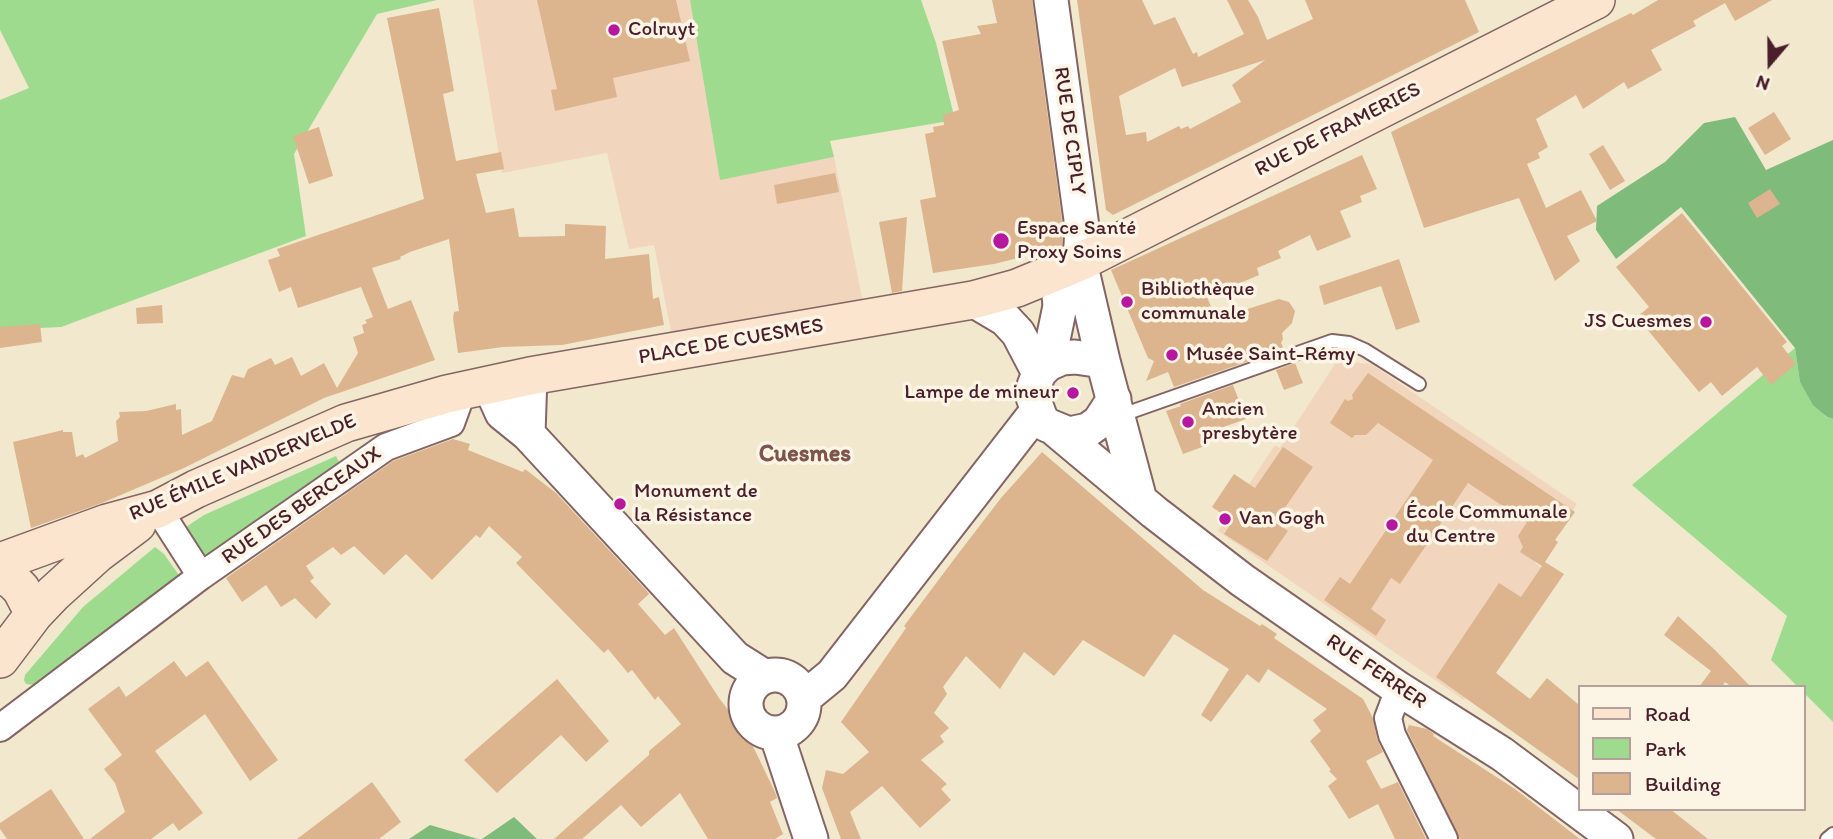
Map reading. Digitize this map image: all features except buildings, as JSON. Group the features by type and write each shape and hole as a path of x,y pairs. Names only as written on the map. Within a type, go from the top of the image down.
{"main road":[{"name":"RUE DE FRAMERIES","path":"1069,267 1596,0"},
{"name":"PLACE DE CUESMES","path":"476,387 973,300 1017,288 1069,267"},
{"name":"RUE ÉMILE VANDERVELDE","path":"0,562 107,523 158,509 346,423 476,387"},
{"path":"17,612 158,509"},
{"path":"0,575 21,589 17,612 0,659"}],"street":[{"name":"RUE DE CIPLY","path":"1051,0 1082,227 1069,267"},
{"path":"1069,267 1103,361 1140,500"},
{"path":"1069,267 1044,369 1034,386 1032,397 1047,421 1069,434 1088,430 1117,407"},
{"path":"973,300 1004,319 1018,332 1044,369"},
{"path":"1044,369 1062,358 1103,361"},
{"path":"528,433 530,376"},
{"path":"476,387 502,413 528,433 735,657 757,685"},
{"name":"RUE DES BERCEAUX","path":"0,728 201,576 386,447 451,423 476,387"},
{"path":"804,698 832,675 1047,421"},
{"name":"RUE FERRER","path":"1047,421 1140,500 1242,580 1399,689 1502,754 1577,810"},
{"name":"RUE DES BERCEAUX","path":"158,509 201,576"},
{"path":"785,677 795,682 804,698 803,713 798,722 793,727 776,733 759,728 748,714 746,703 757,685 785,677"},
{"path":"1399,689 1388,718 1392,735 1444,839"},
{"path":"776,733 811,839"},
{"name":"RUE FERRER","path":"1578,811 1616,839"}],"lane":[{"path":"1117,407 1332,341 1365,349 1419,384"},
{"path":"1827,839 1833,834"}],"shaded area":[{"path":"473,0 690,0 720,179 834,157 866,318 675,351 654,245 629,249 607,153 502,173"},
{"name":"École Communale du Centre","path":"1337,361 1371,364 1577,504 1535,563 1551,575 1464,700 1218,531 1275,445 1280,448"}],"green space":[{"path":"0,0 437,0 377,14 294,154 306,236 61,327 0,330 0,100 29,88 0,30"},
{"path":"690,0 921,0 936,43 955,120 830,141 834,157 720,180"},
{"path":"1735,117 1766,170 1833,140 1833,419 1813,405 1800,382 1795,348 1681,207 1616,259 1596,230 1597,206 1665,162 1704,123"},
{"path":"1795,348 1800,382 1826,417 1833,419 1833,722 1805,694 1805,685 1796,685 1771,660 1787,616 1632,485"},
{"path":"336,456 341,466 205,564 185,531 186,527 204,515"},
{"path":"155,547 164,554 181,578 34,685 26,684 25,675 83,607"},
{"path":"514,817 537,839 482,839"},
{"path":"430,825 478,839 409,839"}],"place":[{"name":"Colruyt","path":"614,30"},
{"name":"Espace Santé Proxy Soins","path":"1001,241"},
{"name":"Bibliothèque communale","path":"1127,302"},
{"name":"JS Cuesmes","path":"1706,322"},
{"name":"Musée Saint-Rémy","path":"1172,355"},
{"name":"Lampe de mineur","path":"1073,393"},
{"name":"Ancien presbytère","path":"1188,422"},
{"name":"Monument de la Résistance","path":"620,504"},
{"name":"Van Gogh","path":"1225,519"},
{"name":"École Communale du Centre","path":"1392,525"}],"district":[{"name":"Cuesmes","path":"805,455"}]}
